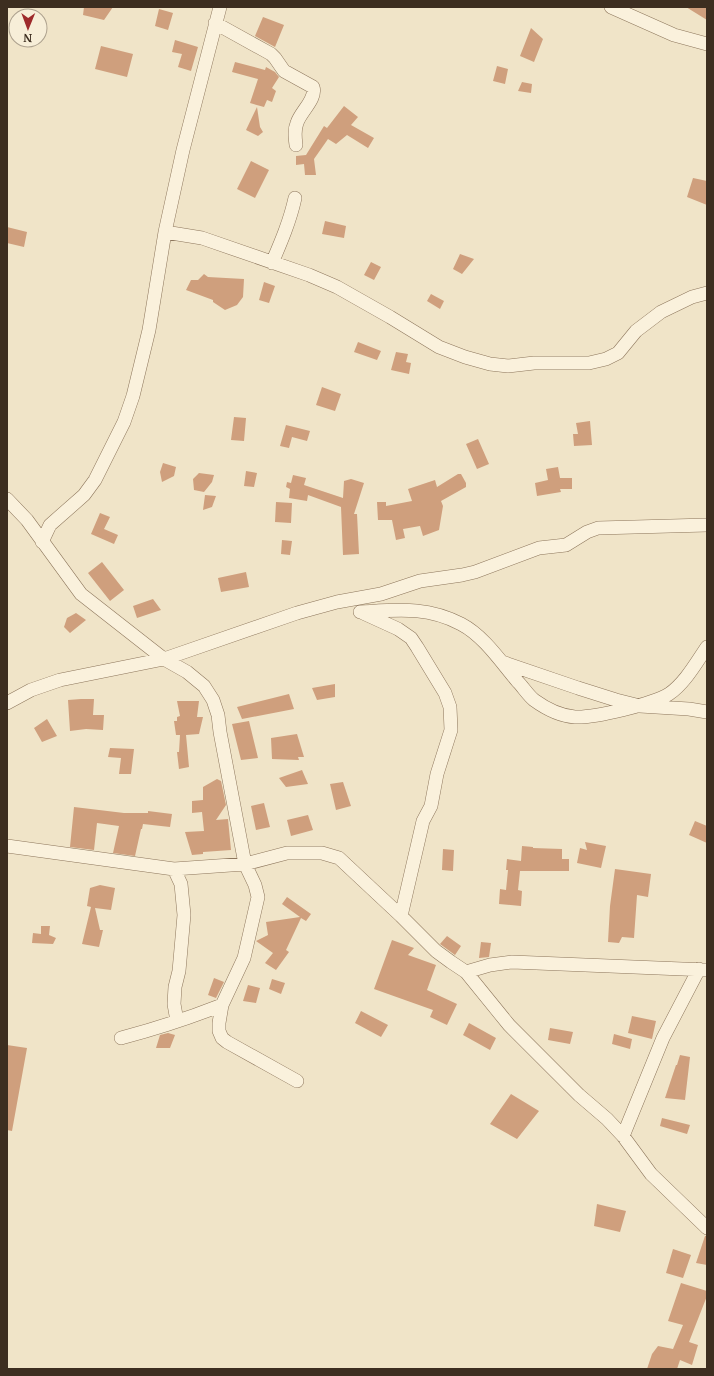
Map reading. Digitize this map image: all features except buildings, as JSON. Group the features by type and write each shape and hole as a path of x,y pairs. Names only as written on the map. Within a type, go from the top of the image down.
{"street":[{"path":"42,542 50,525 84,495 95,480 124,422 133,396 149,330 165,232 188,128 220,7"},
{"path":"611,7 674,35 707,44"},
{"path":"215,24 271,54 276,58 284,71 313,87 314,90 312,99 298,118 296,124 296,145"},
{"path":"272,263 292,214 295,198"},
{"path":"165,232 202,238 309,275 337,287 439,347 465,357 490,364 508,366 534,364 589,364 606,359 618,353 636,331 661,312 692,296 707,293"},
{"path":"7,499 27,520 80,594 164,659 187,672 204,686 213,700 218,715 245,864 256,885 258,896 242,961 222,1005 219,1031 222,1038 227,1042 297,1081"},
{"path":"7,703 31,690 60,680 164,659 282,618 337,602 381,594 420,581 462,576 531,550 566,545 587,532 598,528 707,525"},
{"path":"337,602 398,629 411,638 445,693 450,707 451,730 437,774 431,806 423,821 401,916"},
{"path":"360,612 413,610 443,616 462,624 474,633 533,699 547,708 561,714 574,717 582,717 640,706 669,694 686,678 707,647"},
{"path":"501,662 598,695 640,706 689,709 707,712"},
{"path":"7,846 174,869 245,864 287,853 322,853 339,858 436,950 450,962 466,972 509,1025 579,1095 607,1118 623,1136 651,1174 707,1228"},
{"path":"174,869 181,884 184,915 179,971 175,987 174,1004 177,1020"},
{"path":"466,972 497,963 512,962 703,970 663,1038 623,1136"},
{"path":"121,1038 142,1033 222,1005"}]}
